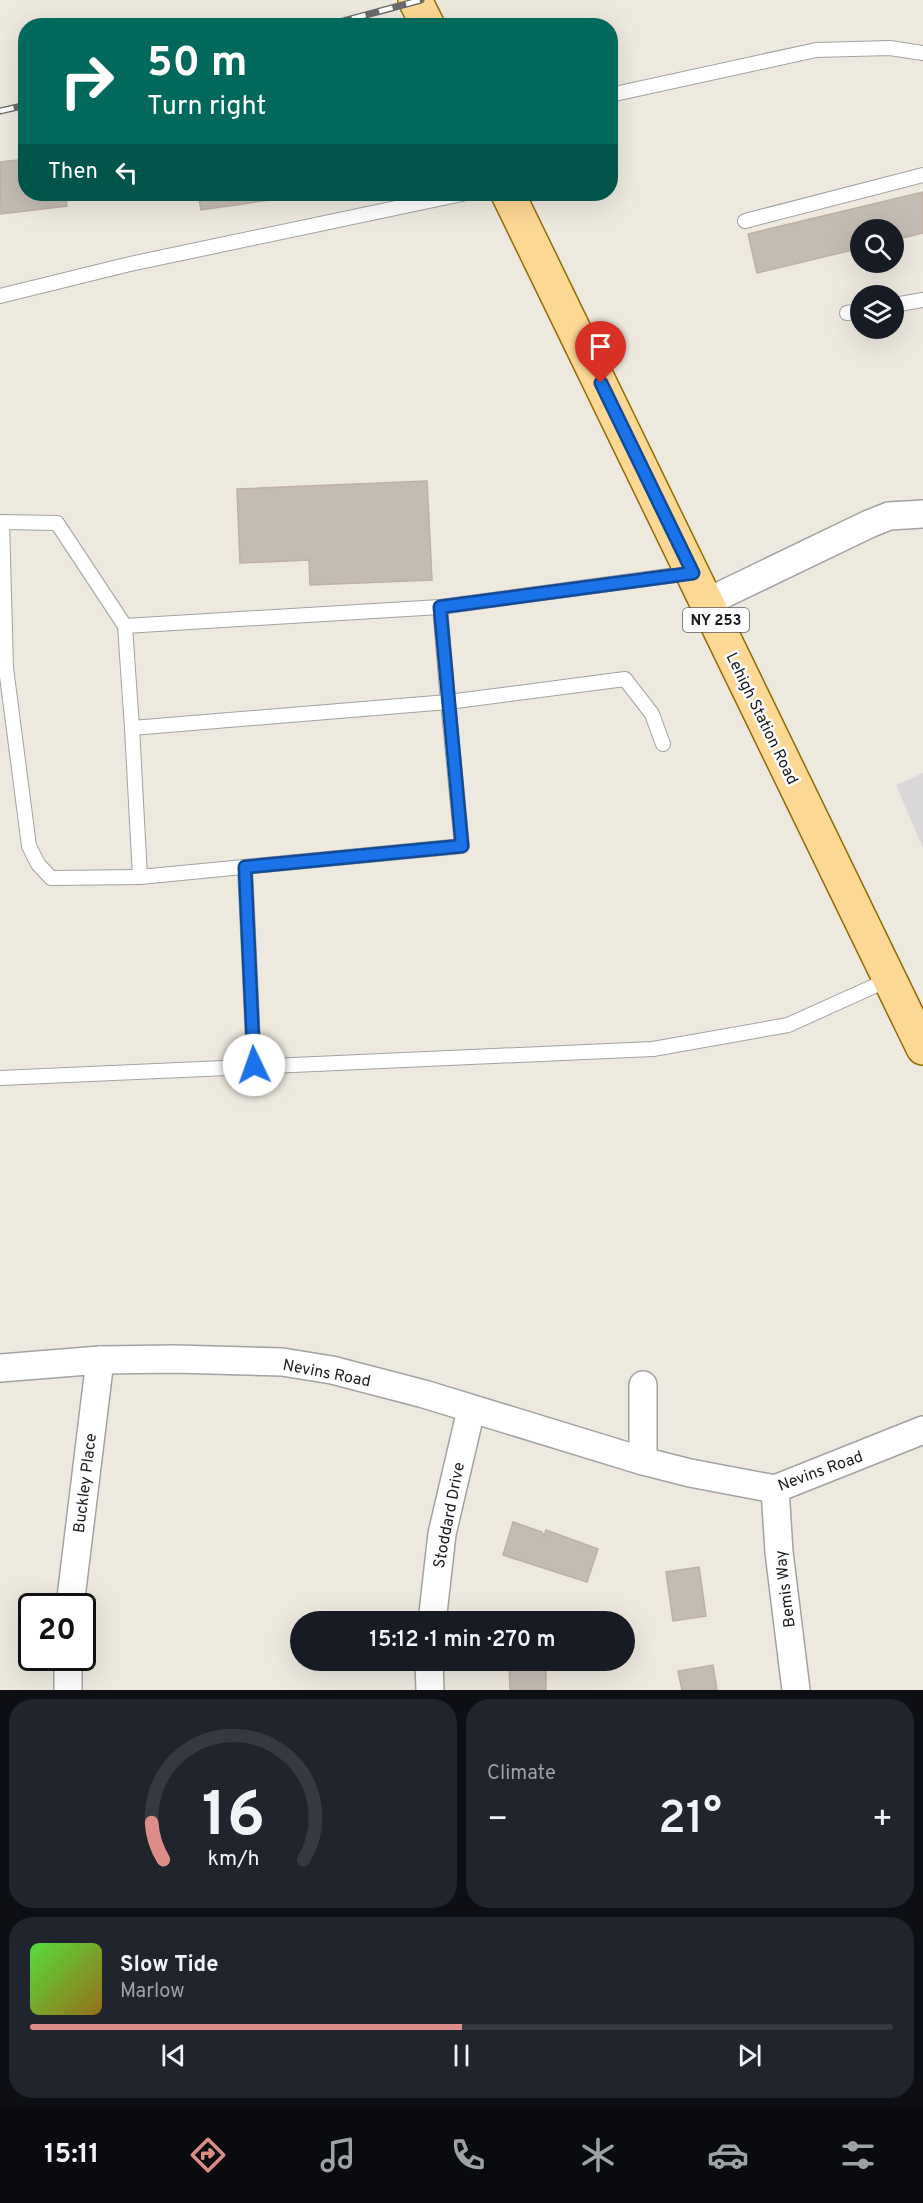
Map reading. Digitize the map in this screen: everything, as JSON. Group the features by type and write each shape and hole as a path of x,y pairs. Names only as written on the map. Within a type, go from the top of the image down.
{"main road":[{"path":"415,0 424,18"},
{"name":"Lehigh Station Road","path":"511,201 923,1048"}],"street":[{"path":"707,602 869,524 889,516 923,514"},
{"name":"Nevins Road","path":"0,1368 100,1360 175,1359 282,1362 332,1370 424,1394 643,1461 690,1473 775,1489 923,1430"},
{"name":"Buckley Place","path":"72,1593 100,1360"},
{"path":"643,1385 643,1461"},
{"name":"Stoddard Drive","path":"433,1611 442,1533 471,1410"},
{"name":"Bemis Way","path":"775,1489 779,1552 796,1690"},
{"path":"68,1671 68,1690"},
{"path":"429,1671 430,1690"}],"lane":[{"path":"618,93 816,50 890,48 923,53"},
{"path":"746,221 923,175"},
{"path":"0,296 130,264 429,201"},
{"path":"904,303 923,300"},
{"path":"140,877 125,626 57,524 1,522 6,668 29,846 38,864 51,878 140,877 462,846 440,607"},
{"path":"125,626 440,607 693,573"},
{"path":"132,728 448,702 625,679 652,714 663,744"},
{"path":"245,867 254,1065"},
{"path":"0,1078 653,1049 788,1025 890,979"}],"shaded area":[{"path":"923,773 923,848 896,785"}],"building":[{"path":"18,160 18,201 66,201 67,206 1,214 0,162"},
{"path":"923,192 923,233 904,238 904,219 850,219 850,251 757,273 748,234"},
{"path":"199,201 262,201 201,210"},
{"path":"427,481 432,580 310,585 309,560 240,563 237,489"},
{"path":"513,1522 542,1532 544,1536 546,1530 598,1549 587,1582 503,1555"},
{"path":"699,1567 706,1616 673,1621 666,1572"},
{"path":"713,1665 717,1690 682,1690 678,1671"},
{"path":"509,1671 546,1671 546,1690 510,1690"}],"railway":[{"path":"355,18 421,0"},
{"path":"0,111 18,107"}],"route":[{"path":"254,1065 245,867 462,846 440,607 693,573 601,383"}]}
